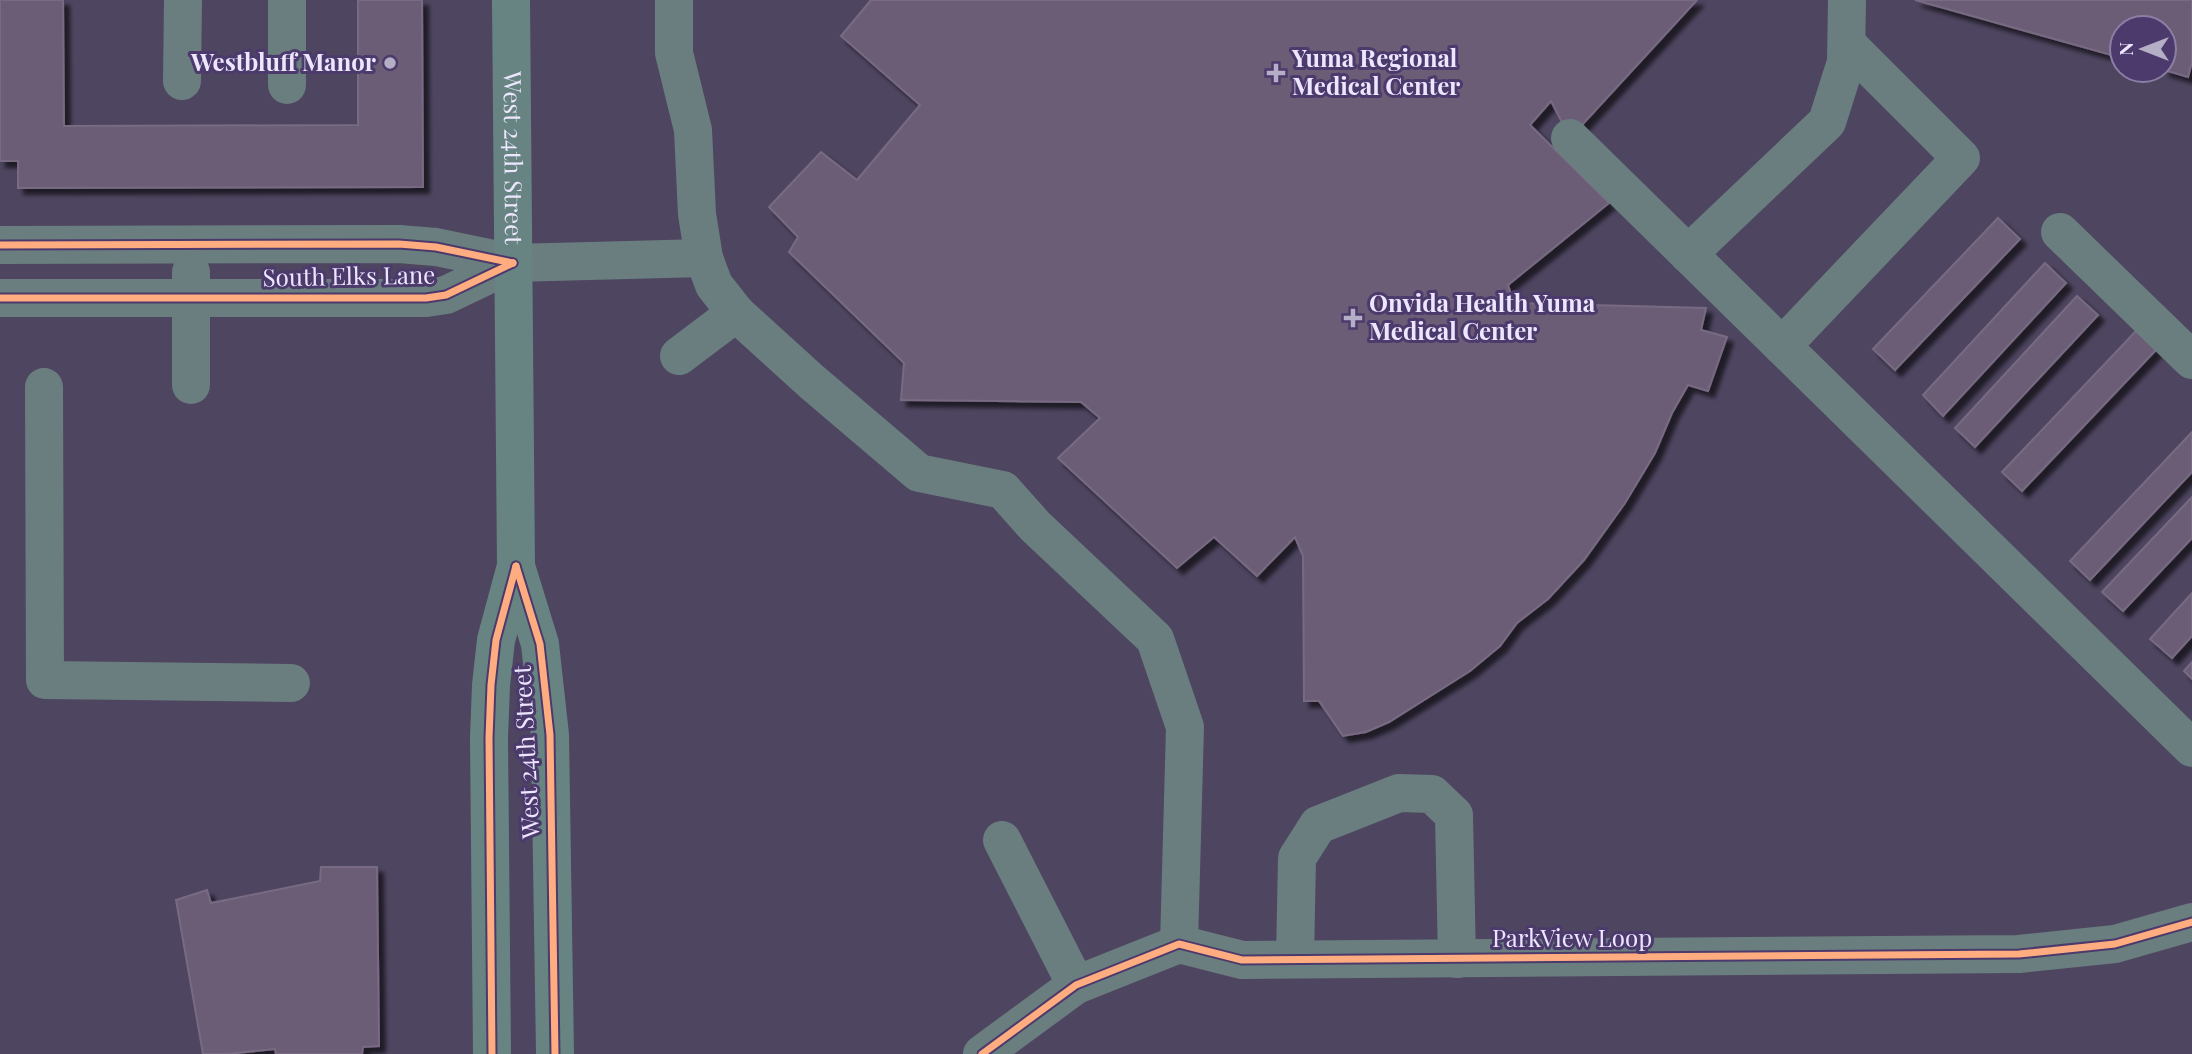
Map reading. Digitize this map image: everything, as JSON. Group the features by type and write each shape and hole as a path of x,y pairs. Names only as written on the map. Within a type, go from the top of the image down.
{"main road":[{"name":"West 24th Street","path":"492,1054 489,738 496,640 516,566 511,0"},
{"name":"West 24th Street","path":"516,566 540,644 550,735 555,1054"}],"street":[{"path":"182,81 183,0"},
{"path":"287,0 287,85"},
{"path":"674,0 674,53 692,130 697,214 704,258 715,285 736,313 919,473 1003,490 1035,526 1155,639 1185,727 1179,944 1076,985 982,1054"},
{"path":"1688,254 1827,122 1846,62 1847,0"},
{"path":"1782,346 1961,158 1847,44"},
{"path":"1570,138 2192,748"},
{"path":"2060,232 2192,360"},
{"path":"191,244 191,385"},
{"name":"South Elks Lane","path":"0,245 411,245 436,247 513,263"},
{"path":"513,263 704,258"},
{"name":"South Elks Lane","path":"0,298 425,298 446,295 513,263"},
{"path":"680,356 736,313"},
{"path":"44,387 45,681 291,683"},
{"path":"1295,960 1297,858 1318,824 1399,793 1432,794 1454,815 1457,959"},
{"path":"1002,840 1076,985"},
{"name":"ParkView Loop","path":"1179,944 1242,960 2019,954 2115,944 2192,922"}],"building":[{"name":"Westbluff Manor","path":"0,0 63,0 64,126 358,125 358,0 422,0 423,187 18,188 18,161 0,161"},
{"path":"871,0 1697,0 1570,138 1551,101 1530,125 1609,203 1508,285 1514,303 1706,308 1701,330 1727,337 1708,391 1688,385 1672,413 1655,453 1625,503 1584,560 1548,599 1517,623 1500,646 1470,671 1389,722 1366,732 1343,736 1319,701 1304,701 1303,556 1295,537 1257,576 1214,537 1177,568 1058,458 1100,418 1081,402 901,400 904,363 789,252 798,237 769,207 821,152 857,180 920,105 841,36"},
{"path":"1915,0 2192,0 2192,62 2188,77 2178,74 2178,14 2108,14 2108,54"},
{"path":"1998,218 2020,239 1895,370 1873,349"},
{"path":"2045,263 2066,283 1943,416 1923,395"},
{"path":"2077,296 2098,315 1975,447 1955,428"},
{"path":"2136,331 2156,350 2022,491 2002,472"},
{"path":"2192,432 2192,472 2090,580 2070,561"},
{"path":"2192,497 2192,538 2123,611 2102,592"},
{"path":"2192,593 2192,636 2172,658 2150,639"},
{"path":"2192,662 2192,679 2184,671"},
{"path":"321,867 377,867 379,1046 363,1047 362,1054 276,1054 275,1049 203,1054 176,900 207,890 211,903 320,881"}],"cycle path":[{"path":"0,245 399,244 436,247 513,263"},
{"path":"0,298 426,298 446,295 513,263"},
{"path":"516,566 540,644 550,735 555,1054"},
{"path":"492,1054 489,738 491,685 496,640 516,566"},
{"path":"982,1054 1076,985 1179,944 1242,960 2019,954 2115,944 2192,922"}],"place":[{"name":"Westbluff Manor","path":"390,63"},
{"name":"Yuma Regional Medical Center","path":"1276,73"},
{"name":"Onvida Health Yuma Medical Center","path":"1353,318"}]}
